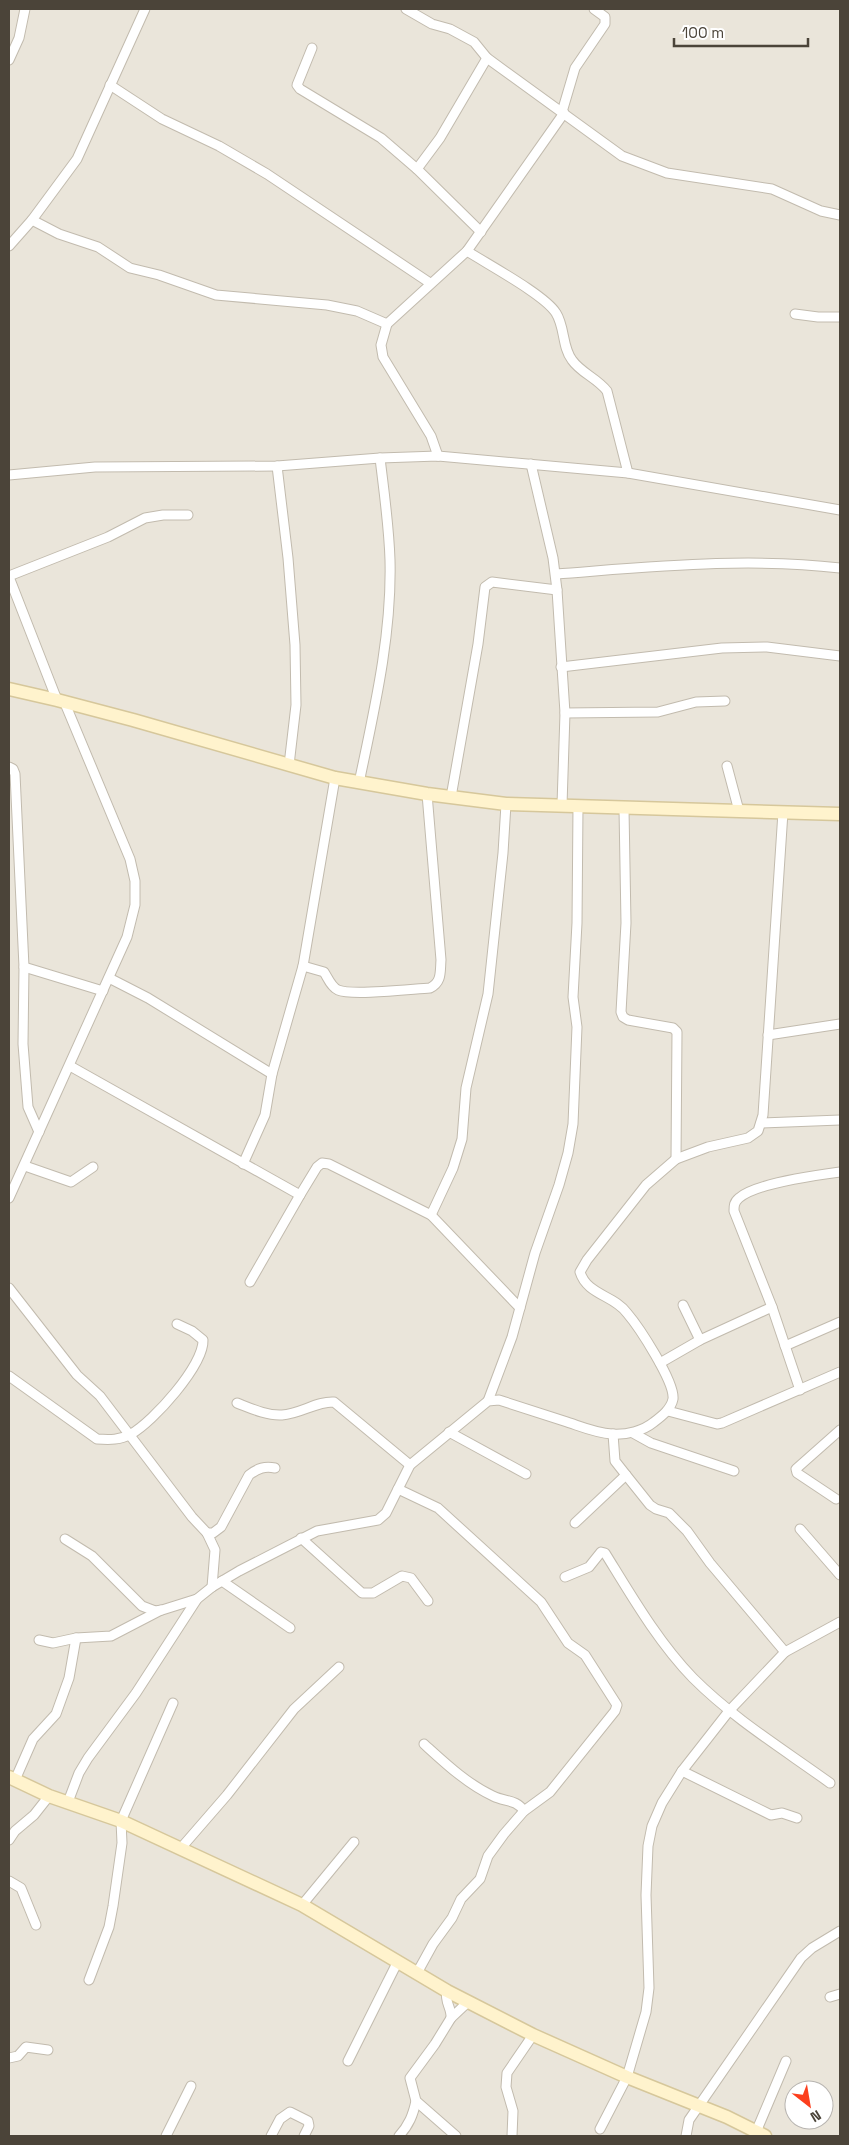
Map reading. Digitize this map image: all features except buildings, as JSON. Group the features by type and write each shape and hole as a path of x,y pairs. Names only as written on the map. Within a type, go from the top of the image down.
{"street":[{"path":"9,60 19,38 25,9"},
{"path":"9,246 32,220 78,159 145,9"},
{"path":"406,9 432,24 450,28 474,42 487,58 622,156 650,168 671,174 772,189 821,211 840,215"},
{"path":"438,456 427,428 382,357 380,345 388,324 430,283 467,251 563,113 575,68 605,24 605,17 594,9"},
{"path":"312,48 298,79 300,89 381,138 417,169 481,232"},
{"path":"417,169 440,138 487,58"},
{"path":"110,85 162,119 219,146 268,174 320,211 430,283"},
{"path":"32,220 59,234 98,247 130,268 159,275 216,295 327,305 358,311 388,324"},
{"path":"467,251 542,299 556,311 562,324 570,358 600,382 607,391 628,472"},
{"path":"795,314 818,318 840,316"},
{"path":"9,475 95,467 277,466 380,458 438,456 628,472 840,510"},
{"path":"359,783 381,664 390,592 390,560 380,458"},
{"path":"531,464 556,574 560,667 565,713 562,805"},
{"path":"277,466 288,558 295,645 296,705 289,765"},
{"path":"9,1198 70,1066 129,929 135,905 135,881 130,859 60,700 9,577 108,537 145,518 188,514"},
{"path":"556,574 749,562 840,568"},
{"path":"451,797 478,644 485,587 492,582 557,590"},
{"path":"560,667 722,648 767,647 840,656"},
{"path":"9,689 60,700 334,778 427,794 506,804 840,814"},
{"path":"565,713 658,712 696,702 724,701"},
{"path":"727,766 739,811"},
{"path":"9,767 13,768 15,774 24,966 23,1044 27,1095 31,1117 39,1132"},
{"path":"243,1164 265,1115 272,1074 303,966 334,778"},
{"path":"303,966 324,972 331,985 339,991 373,992 436,986 440,978 441,960 427,794"},
{"path":"431,1215 453,1168 462,1139 466,1088 488,994 503,853 506,804"},
{"path":"68,1802 79,1773 88,1758 136,1693 196,1599 212,1586 317,1531 378,1520 386,1513 410,1465 488,1401 512,1337 535,1253 568,1153 572,1124 577,1027 574,987 577,924 578,806"},
{"path":"624,809 626,923 621,1012 623,1017 628,1020 673,1028 677,1032 676,1159"},
{"path":"488,1401 499,1400 596,1432 613,1434 633,1433 652,1424 668,1411 673,1399 671,1385 660,1363 628,1313 620,1304 592,1290 583,1282 580,1272 587,1260 646,1186 676,1159 708,1147 748,1138 758,1131 761,1123 768,1035 783,812"},
{"path":"24,966 103,991"},
{"path":"109,978 148,998 272,1074"},
{"path":"768,1035 840,1024"},
{"path":"70,1066 300,1195"},
{"path":"761,1123 840,1120"},
{"path":"250,1282 300,1195 317,1167 322,1163 329,1164 431,1215 520,1308"},
{"path":"25,1166 71,1182 93,1167"},
{"path":"800,1390 772,1307 734,1212 734,1204 738,1198 750,1191 813,1176 840,1172"},
{"path":"9,1288 77,1375 100,1396 186,1510 207,1533 215,1550 212,1586"},
{"path":"683,1305 700,1340"},
{"path":"660,1363 700,1340 772,1307"},
{"path":"785,1346 840,1322"},
{"path":"9,1376 98,1439 114,1440 142,1427 168,1400 202,1352 203,1340 192,1331 177,1324"},
{"path":"668,1411 717,1424 840,1372"},
{"path":"237,1403 264,1413 281,1415 313,1408 326,1402 334,1402 410,1465"},
{"path":"836,1499 797,1473 796,1469 840,1430"},
{"path":"449,1432 526,1474"},
{"path":"633,1433 651,1443 734,1471"},
{"path":"613,1434 615,1461 626,1475 650,1504 656,1509 669,1513 687,1531 710,1563 785,1652"},
{"path":"207,1533 213,1533 221,1528 249,1475 255,1470 266,1466 275,1468"},
{"path":"575,1524 626,1475"},
{"path":"398,1488 438,1508 541,1602 560,1634 568,1643 585,1655 617,1702 615,1711 557,1784 548,1794 524,1811 488,1856 480,1879 461,1899 452,1918 433,1944 417,1973"},
{"path":"800,1529 839,1572"},
{"path":"301,1538 362,1593 373,1594 402,1576 411,1578 428,1601"},
{"path":"66,1539 92,1556 142,1606 154,1610 162,1610"},
{"path":"565,1577 589,1566 601,1552 605,1553 670,1650 692,1677 729,1711 830,1782"},
{"path":"222,1581 290,1628"},
{"path":"39,1640 54,1643 76,1638 111,1636 162,1610 196,1599"},
{"path":"600,2128 627,2077 646,2012 649,1988 646,1895 648,1846 652,1826 662,1802 682,1771 729,1711 785,1652 840,1622"},
{"path":"76,1638 69,1678 56,1714 33,1739 12,1778 49,1796 120,1821 302,1905 447,1991 533,2035 627,2077 699,2105 760,2134 786,2061"},
{"path":"181,1848 228,1795 294,1708 339,1668"},
{"path":"88,1980 109,1927 122,1842 120,1821 173,1703"},
{"path":"424,1744 453,1770 478,1788 495,1797 514,1802 524,1811"},
{"path":"682,1771 771,1815 782,1813 797,1818"},
{"path":"9,1840 15,1831 34,1815 49,1796"},
{"path":"302,1905 354,1842"},
{"path":"9,1881 21,1888 36,1925"},
{"path":"686,2136 689,2120 801,1958 812,1948 840,1930"},
{"path":"348,2061 398,1961"},
{"path":"447,1991 446,1997 452,2011 451,2018"},
{"path":"830,1997 840,1994"},
{"path":"399,2136 406,2129 412,2117 416,2100 410,2078 436,2044 451,2018 468,2002"},
{"path":"512,2136 514,2111 505,2080 507,2073 533,2035"},
{"path":"9,2058 18,2056 26,2047 48,2050"},
{"path":"166,2136 191,2086"},
{"path":"416,2100 456,2136"},
{"path":"271,2136 280,2119 290,2112 308,2121 309,2126 304,2136"}],"shaded area":[{"path":"9,9 840,9 840,2136 9,2136"}]}
